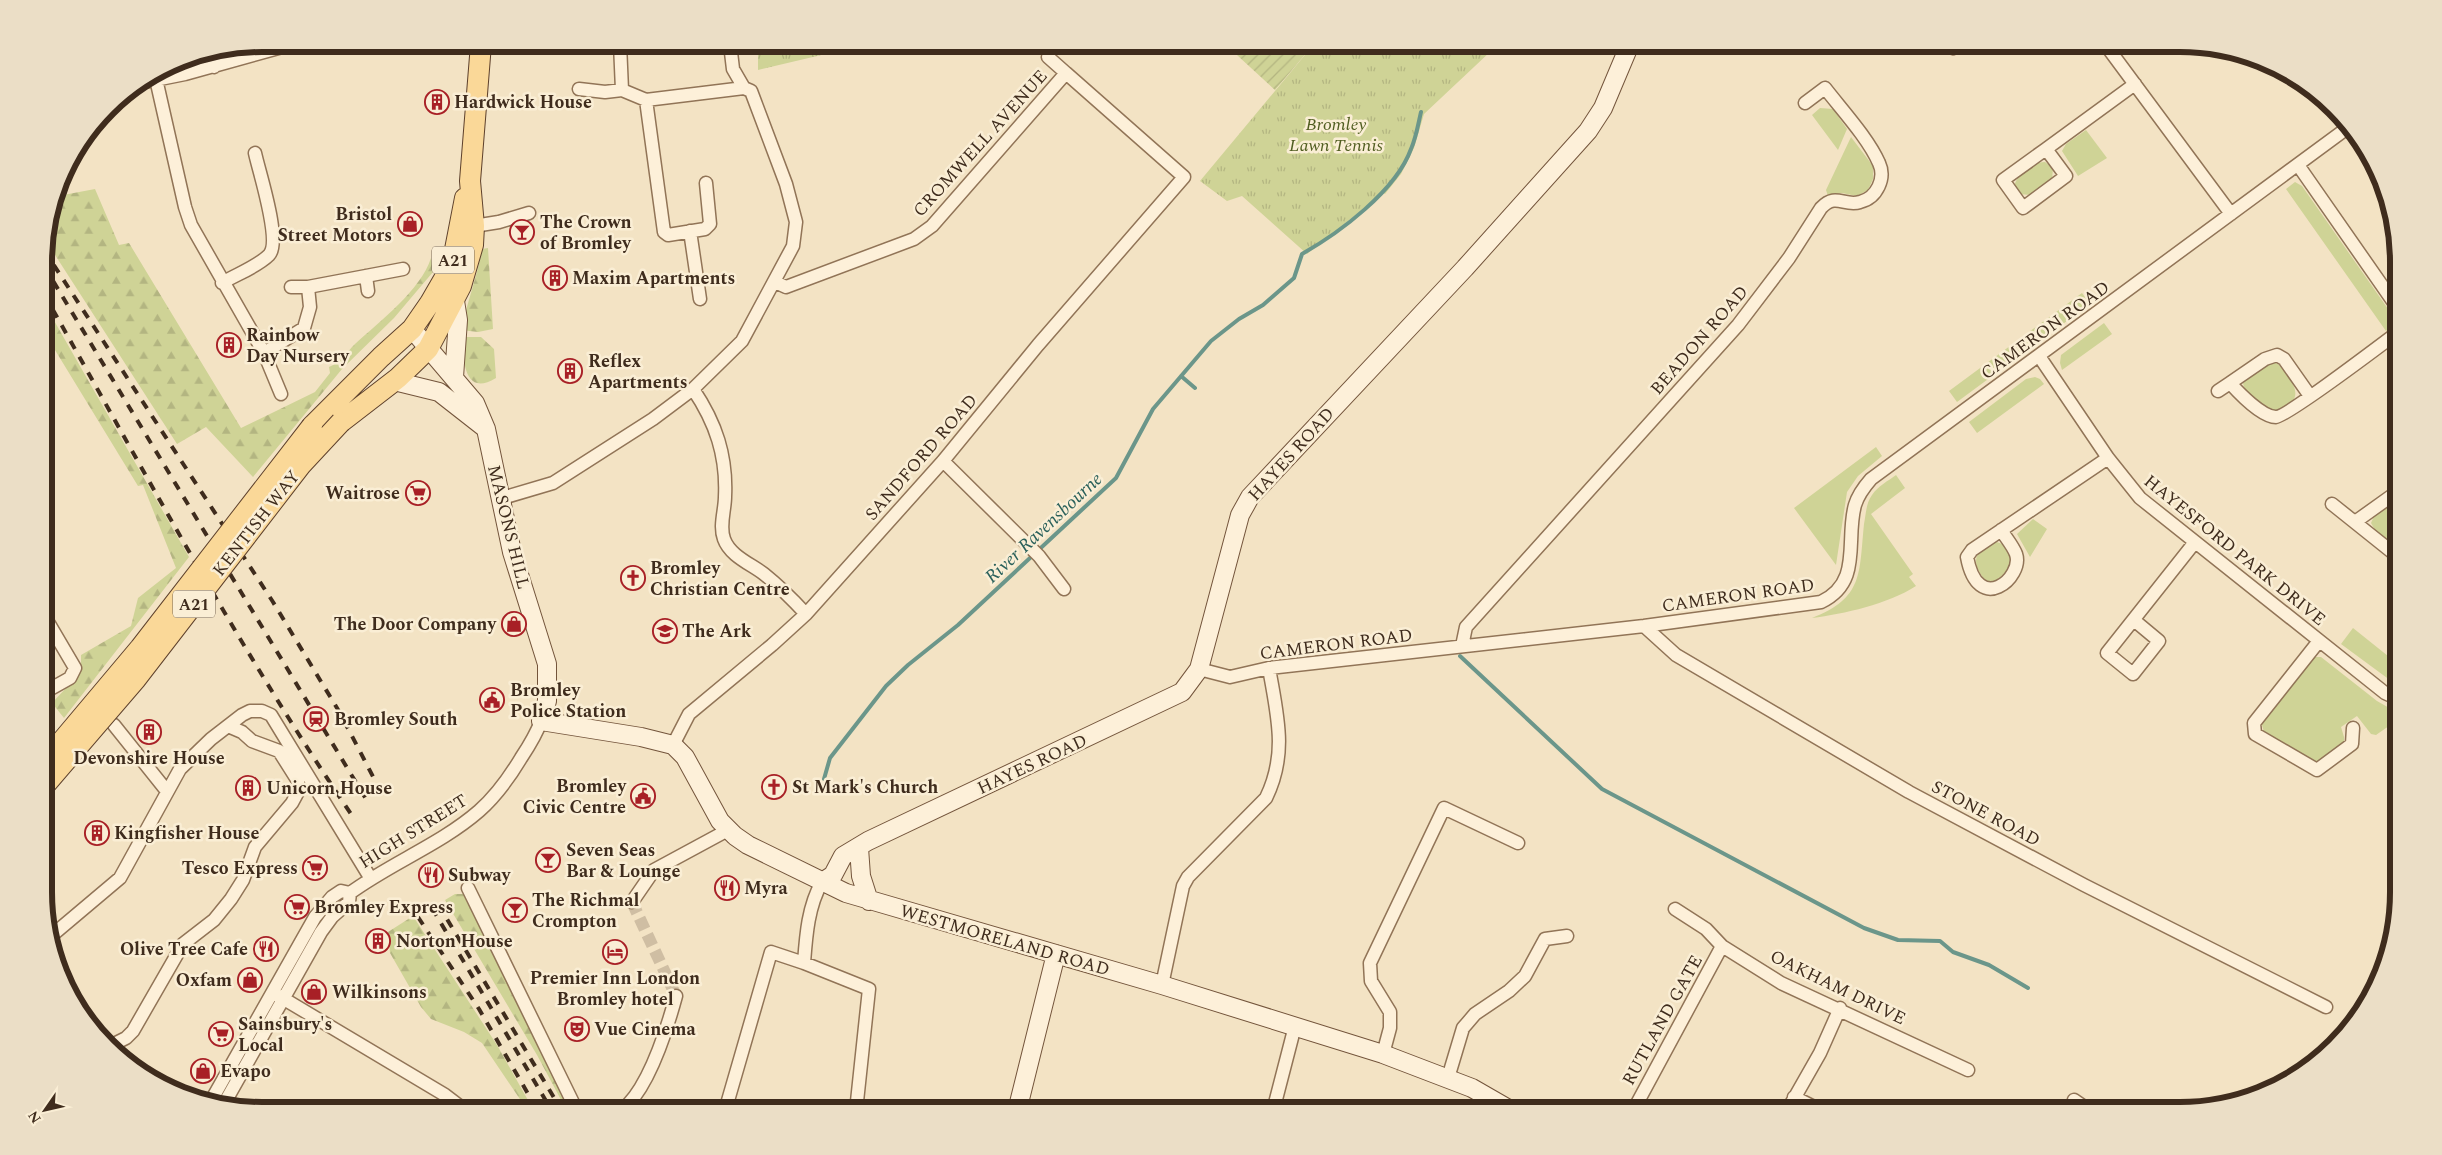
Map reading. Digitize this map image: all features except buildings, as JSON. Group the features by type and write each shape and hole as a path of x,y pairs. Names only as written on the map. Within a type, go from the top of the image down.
{"main road":[{"name":"A21","path":"428,348 455,301 469,263 474,226 470,181 480,52"},
{"name":"HAYES ROAD","path":"822,882 833,875 843,856 885,833 1170,700 1182,692 1199,669 1240,515 1250,497 1466,268 1588,131 1603,108 1627,52"},
{"name":"A21","path":"412,329 440,288 452,265 463,203 470,181"},
{"path":"454,377 458,320 455,301"},
{"name":"MASONS HILL","path":"412,329 475,403 486,429 499,499 512,552 547,664 547,701 541,721"},
{"name":"KENTISH WAY","path":"52,753 140,648 312,426 380,356 412,329"},
{"name":"KENTISH WAY","path":"52,777 136,679 301,465 341,422 394,381 428,348"},
{"path":"394,381 439,392 486,429"},
{"path":"541,721 641,736 673,745"},
{"name":"WESTMORELAND ROAD","path":"673,745 685,757 720,822 728,830 748,845 846,894 1162,985 1383,1054 1448,1078 1495,1102"},
{"path":"846,894 850,872 859,848"},
{"path":"859,848 861,876 870,901"},
{"path":"1019,1102 1056,954"}],"street":[{"path":"620,52 622,90"},
{"path":"731,52 733,69 744,88"},
{"path":"2111,52 2232,214"},
{"path":"173,73 212,60 247,53"},
{"path":"1048,57 1066,73"},
{"name":"CROMWELL AVENUE","path":"775,282 786,287 914,239 932,226 1066,73 1184,177"},
{"path":"2046,149 2066,176 2023,208 2003,180 2135,84"},
{"path":"151,85 185,207 199,243 264,352 281,394"},
{"path":"499,499 553,483 652,420 693,389 742,341 793,246 796,222 786,184 751,91 744,88 646,100 622,90 605,92 579,89"},
{"name":"BEADON ROAD","path":"1462,646 1466,627 1738,325 1789,258 1821,208 1828,202 1836,200 1858,203 1874,194 1882,175 1879,163 1855,126 1825,88 1805,104"},
{"path":"646,100 664,232 668,235 705,229 710,224 706,182"},
{"name":"CAMERON ROAD","path":"1199,669 1230,677 1269,668 1644,626 1814,604 1830,598 1838,591 1850,566 1854,506 1861,492 1871,479 2343,131"},
{"path":"222,283 262,260 273,247 272,224 255,153"},
{"path":"2298,165 2390,297"},
{"name":"SANDFORD ROAD","path":"673,745 689,714 772,646 806,614 943,461 1038,345 1184,177"},
{"path":"474,226 499,222 529,213"},
{"path":"690,231 700,298"},
{"path":"292,287 308,287 403,269"},
{"path":"366,276 368,291"},
{"path":"264,352 304,328 310,307 308,287"},
{"path":"2230,383 2243,397 2268,415 2277,417 2390,339"},
{"path":"2218,392 2265,359 2278,355 2284,360 2310,396"},
{"name":"HAYESFORD PARK DRIVE","path":"2039,356 2108,458 2140,498 2384,693 2390,696"},
{"path":"693,389 712,419 724,457 726,482 722,530 724,540 734,553 764,574 806,614"},
{"path":"2001,530 2016,552 2017,559 2005,583 1998,588 1987,589 1979,583 1969,568 1967,557 1972,550 2001,530 2108,458"},
{"path":"943,461 1035,552 1064,589"},
{"path":"2355,522 2390,497"},
{"path":"2332,504 2390,550"},
{"path":"2135,621 2195,542"},
{"name":"STONE ROAD","path":"1644,626 1676,654 1909,792 2084,885 2326,1007"},
{"path":"52,629 75,668 70,678 52,688"},
{"path":"2319,641 2254,723 2255,734 2317,770 2352,744 2353,728"},
{"path":"1162,985 1183,886 1188,877 1266,798 1274,782 1278,767 1280,739 1269,668"},
{"path":"57,931 120,878 166,790 180,769 228,726 250,711 271,715 371,878"},
{"name":"HIGH STREET","path":"215,1096 315,917 323,906 341,891 350,893 371,878 461,825 479,811 505,784 537,733 541,721"},
{"path":"114,725 166,790"},
{"path":"116,1043 133,1031 183,944 214,920 231,899 243,880 255,847 292,803 299,790 298,781 279,751 252,741 242,732 228,726"},
{"path":"1383,1054 1390,1028 1390,1012 1371,981 1370,963 1444,808 1518,843"},
{"path":"632,902 654,870 728,830"},
{"path":"804,963 806,935 813,902 822,882"},
{"path":"468,888 573,1102"},
{"name":"HIGH STREET","path":"227,1099 322,932 332,917 349,902 350,893"},
{"name":"OAKHAM DRIVE","path":"1675,909 1706,929 1722,946 1781,983 1840,1008 1968,1070"},
{"path":"1448,1078 1462,1028 1474,1014 1509,991 1525,976 1545,939 1567,936"},
{"name":"RUTLAND GATE","path":"1637,1102 1722,946"},
{"path":"728,1102 771,952 869,989 857,1102"},
{"path":"273,992 454,1102"},
{"path":"629,1102 635,1096 662,1044 676,996"},
{"path":"1792,1102 1820,1053 1840,1008"},
{"path":"1275,1102 1295,1026"},
{"path":"1794,1097 1804,1102"}],"green space":[{"path":"758,52 834,52 758,70"},
{"path":"1234,52 1307,52 1275,90"},
{"name":"Bromley Lawn Tennis","path":"1307,52 1490,52 1424,114 1414,148 1401,174 1385,194 1383,193 1307,254 1242,196 1227,201 1200,181"},
{"path":"1820,108 1833,109 1847,129 1838,150 1812,115"},
{"path":"2086,130 2107,158 2078,176 2062,151 2066,144"},
{"path":"1851,137 1873,166 1873,179 1868,190 1857,196 1842,193 1828,196 1826,190"},
{"path":"2045,162 2053,168 2052,180 2031,195 2018,194 2014,187 2021,174 2035,164"},
{"path":"2295,182 2302,186 2390,312 2390,328 2386,331 2286,189"},
{"path":"95,189 119,245 129,243 241,428 315,392 330,373 329,367 340,360 409,293 426,270 431,258 433,272 394,318 342,369 253,477 206,427 177,444 53,252 54,235 64,195"},
{"path":"488,248 493,329 478,332 461,330 482,249"},
{"path":"2082,293 2090,304 1957,402 1949,391"},
{"path":"52,317 189,557 64,718 52,703 81,672 81,655 131,626 138,598 176,568 143,485 138,486 52,345"},
{"path":"2104,323 2112,334 2062,370 2060,363 2061,355"},
{"path":"463,337 481,337 494,349 496,378 485,383 477,383 471,379 465,364"},
{"path":"2274,362 2288,376 2295,392 2293,401 2277,411 2266,408 2251,397 2243,383 2267,363"},
{"path":"2035,377 2044,384 1977,433 1969,422 2026,379"},
{"path":"1876,447 1882,456 1858,476 1847,492 1836,565 1794,508"},
{"path":"1896,475 1905,488 1871,514 1913,574 1909,577 1916,586 1892,598 1866,607 1812,618 1841,602 1856,582 1868,502 1877,489"},
{"path":"2390,505 2390,543 2375,530 2371,523 2375,514"},
{"path":"2033,519 2047,529 2030,557 2017,534"},
{"path":"1997,542 2005,545 2011,556 2003,575 1991,583 1984,579 1976,562 1978,553 1982,549"},
{"path":"2353,628 2390,658 2390,680 2341,644"},
{"path":"2314,657 2321,657 2377,701 2390,708 2390,725 2376,735 2371,734 2357,716 2341,727 2344,743 2319,761 2309,761 2264,732 2262,725 2264,718"},
{"path":"455,894 467,894 570,1102 562,1102 537,1055 445,900"},
{"path":"413,916 497,1045 529,1102 522,1102 482,1043 464,1032 431,1019 421,1007 390,953 388,932"}],"waterway":[{"name":"River Ravensbourne","path":"824,779 830,758 886,686 908,665 958,625 1116,478 1153,409 1211,341 1239,319 1263,305 1294,278 1302,254 1349,223 1380,195 1404,165 1414,140 1421,112"},
{"path":"1181,376 1195,388"},
{"path":"1460,656 1602,789 1864,928 1898,940 1940,941 1953,952 1989,965 2028,988"}],"tunnel":[{"path":"632,902 676,996"}],"railway":[{"path":"52,262 273,602 340,713 382,794"},
{"path":"52,279 369,804"},
{"path":"52,308 230,622 309,751 351,814"},
{"path":"438,904 557,1102"},
{"path":"432,908 547,1102"},
{"path":"418,917 479,1009 533,1102"}],"place":[{"name":"Hardwick House","path":"437,102"},
{"name":"Bristol Street Motors","path":"410,224"},
{"name":"The Crown of Bromley","path":"522,232"},
{"name":"Maxim Apartments","path":"555,278"},
{"name":"Rainbow Day Nursery","path":"229,345"},
{"name":"Reflex Apartments","path":"570,371"},
{"name":"Waitrose","path":"418,493"},
{"name":"Bromley Christian Centre","path":"633,578"},
{"name":"The Door Company","path":"514,624"},
{"name":"The Ark","path":"665,631"},
{"name":"Bromley Police Station","path":"492,700"},
{"name":"Bromley South","path":"316,719"},
{"name":"Devonshire House","path":"149,732"},
{"name":"St Mark's Church","path":"774,787"},
{"name":"Unicorn House","path":"248,788"},
{"name":"Bromley Civic Centre","path":"643,796"},
{"name":"Kingfisher House","path":"97,833"},
{"name":"Seven Seas Bar & Lounge","path":"548,860"},
{"name":"Tesco Express","path":"315,868"},
{"name":"Subway","path":"431,875"},
{"name":"Myra","path":"727,888"},
{"name":"Bromley Express","path":"297,907"},
{"name":"The Richmal Crompton","path":"515,910"},
{"name":"Norton House","path":"378,941"},
{"name":"Olive Tree Cafe","path":"266,949"},
{"name":"Premier Inn London Bromley hotel","path":"615,952"},
{"name":"Oxfam","path":"250,980"},
{"name":"Wilkinsons","path":"314,992"},
{"name":"Vue Cinema","path":"577,1029"},
{"name":"Sainsbury's Local","path":"221,1034"},
{"name":"Evapo","path":"203,1071"}]}
